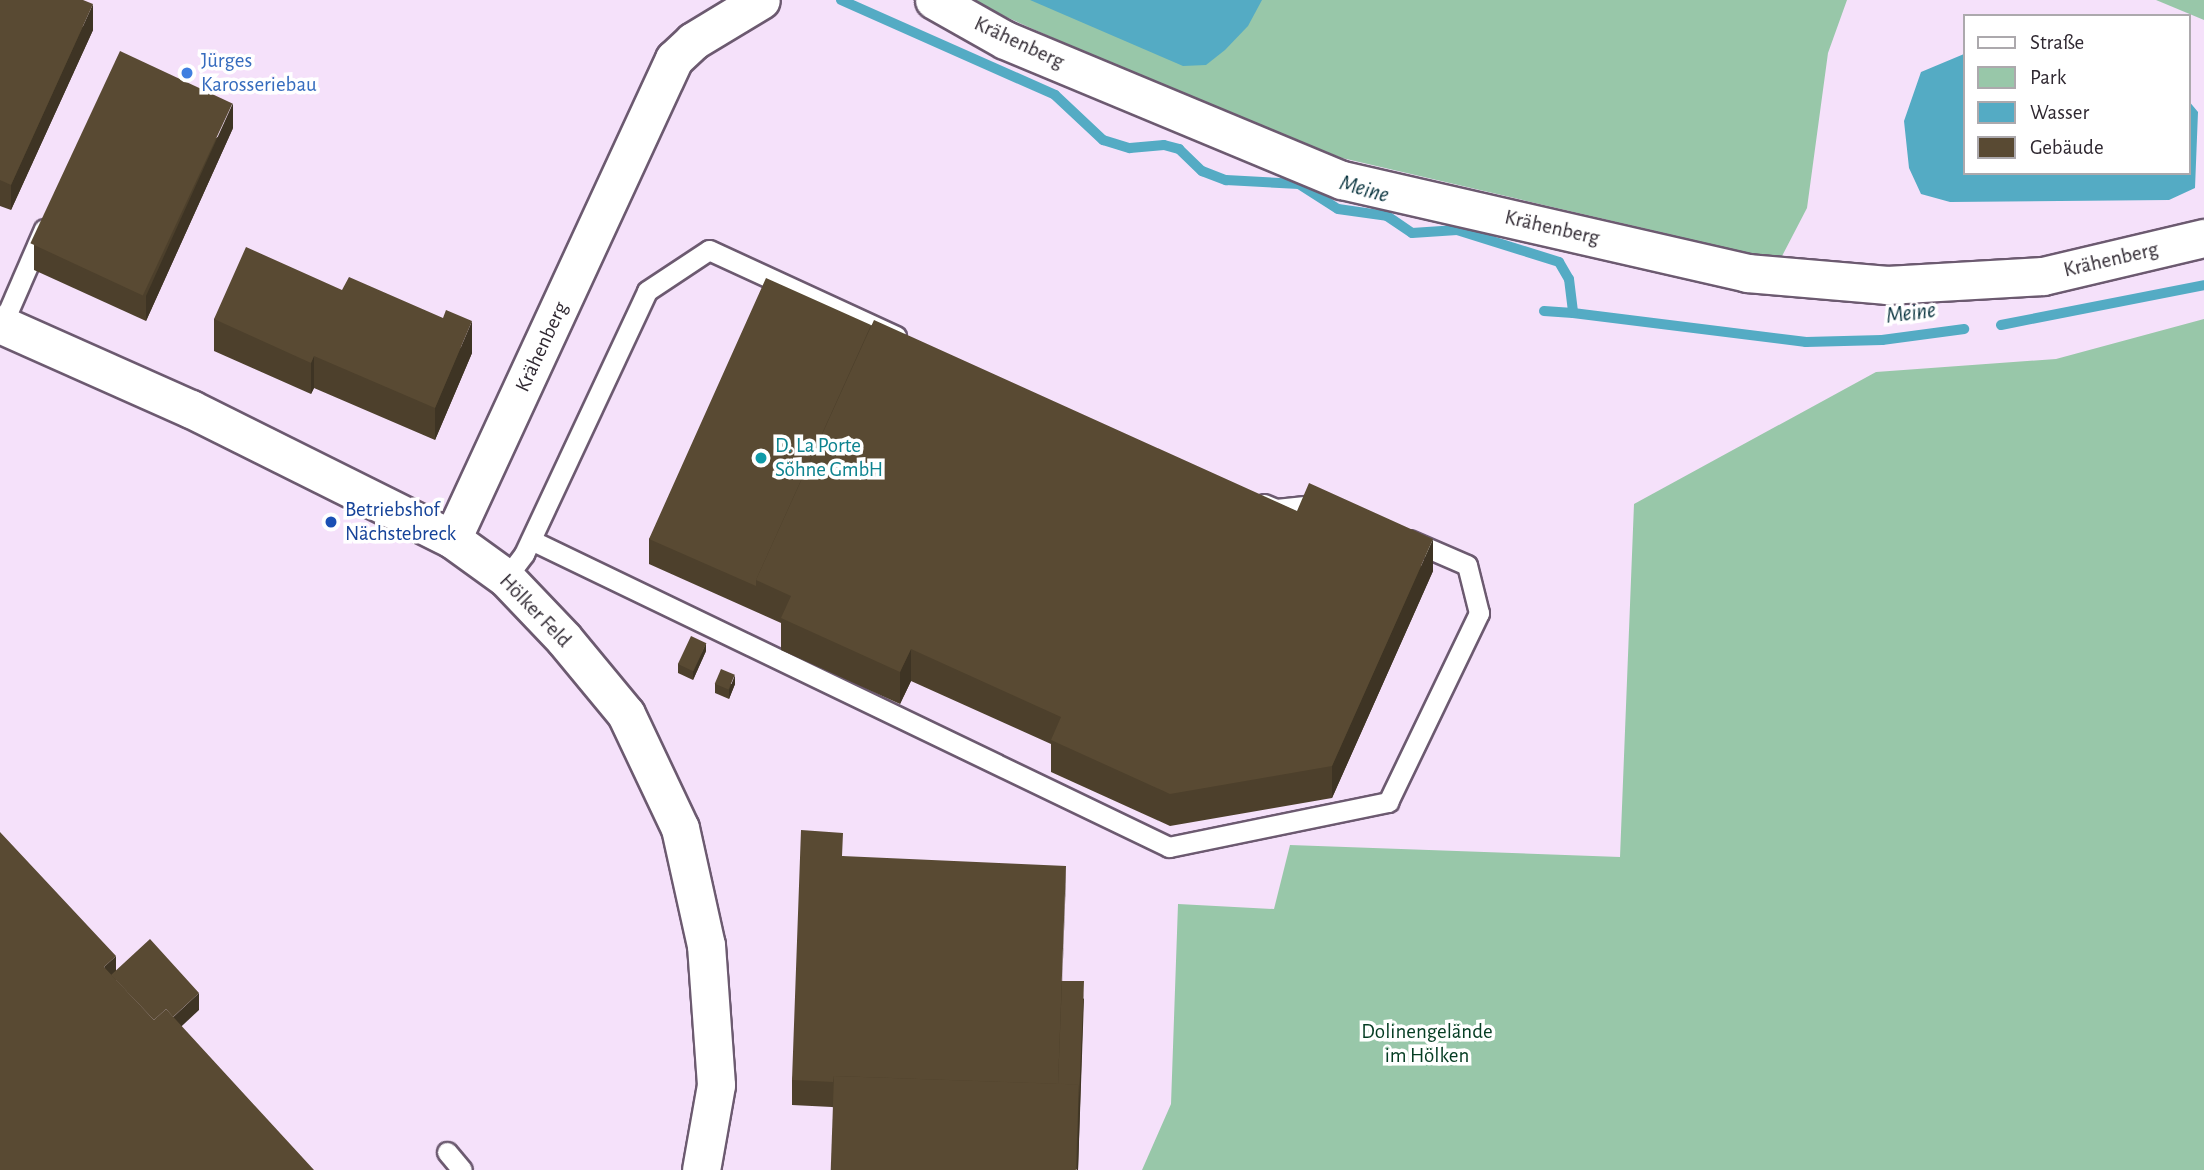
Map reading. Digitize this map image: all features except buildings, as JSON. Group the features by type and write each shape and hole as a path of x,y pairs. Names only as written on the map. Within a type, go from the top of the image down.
{"street":[{"name":"Krähenberg","path":"452,539 674,59 693,41 761,0"},
{"name":"Krähenberg","path":"934,0 1005,40 1342,180 1747,273 1887,285 2043,276 2204,238"},
{"name":"Hölker Feld","path":"1,326 191,409 452,539 506,578 626,714 680,828 706,945 716,1085 701,1170"}],"lane":[{"path":"1,326 50,215"},
{"path":"506,578 531,540 647,291 709,250 921,347"},
{"path":"1250,497 1276,509 1325,504 1349,514"},
{"path":"531,540 1169,847 1388,802 1479,613 1467,565 1384,529"},
{"path":"447,1153 462,1170"}],"green space":[{"path":"968,0 1847,0 1828,53 1807,208 1780,260 1342,158 1181,95"},
{"path":"2156,0 2204,0 2204,20"},
{"name":"Dolinengelände im Hölken","path":"2204,319 2204,1170 1142,1170 1171,1104 1178,904 1274,909 1290,845 1620,857 1634,504 1876,372 2056,359"}],"water":[{"path":"1030,0 1262,0 1248,26 1225,50 1206,65 1183,66"},
{"path":"1962,55 1962,175 2190,175 2190,102 2198,112 2195,188 2169,200 1950,202 1921,194 1909,168 1904,121 1921,72"}],"waterway":[{"name":"Meine","path":"841,0 1055,95 1103,140 1130,148 1164,145 1179,149 1202,171 1226,180 1299,184 1338,209 1387,216 1412,233 1457,230 1559,262 1569,279 1573,313 1806,342 1882,340 1964,329"},
{"name":"Meine","path":"2001,325 2204,285"},
{"path":"1544,311 1573,313"}],"place":[{"name":"Jürges Karosseriebau","path":"187,73"},
{"name":"D. La Porte Söhne GmbH","path":"761,458"},
{"name":"Betriebshof Nächstebreck","path":"331,522"}]}
